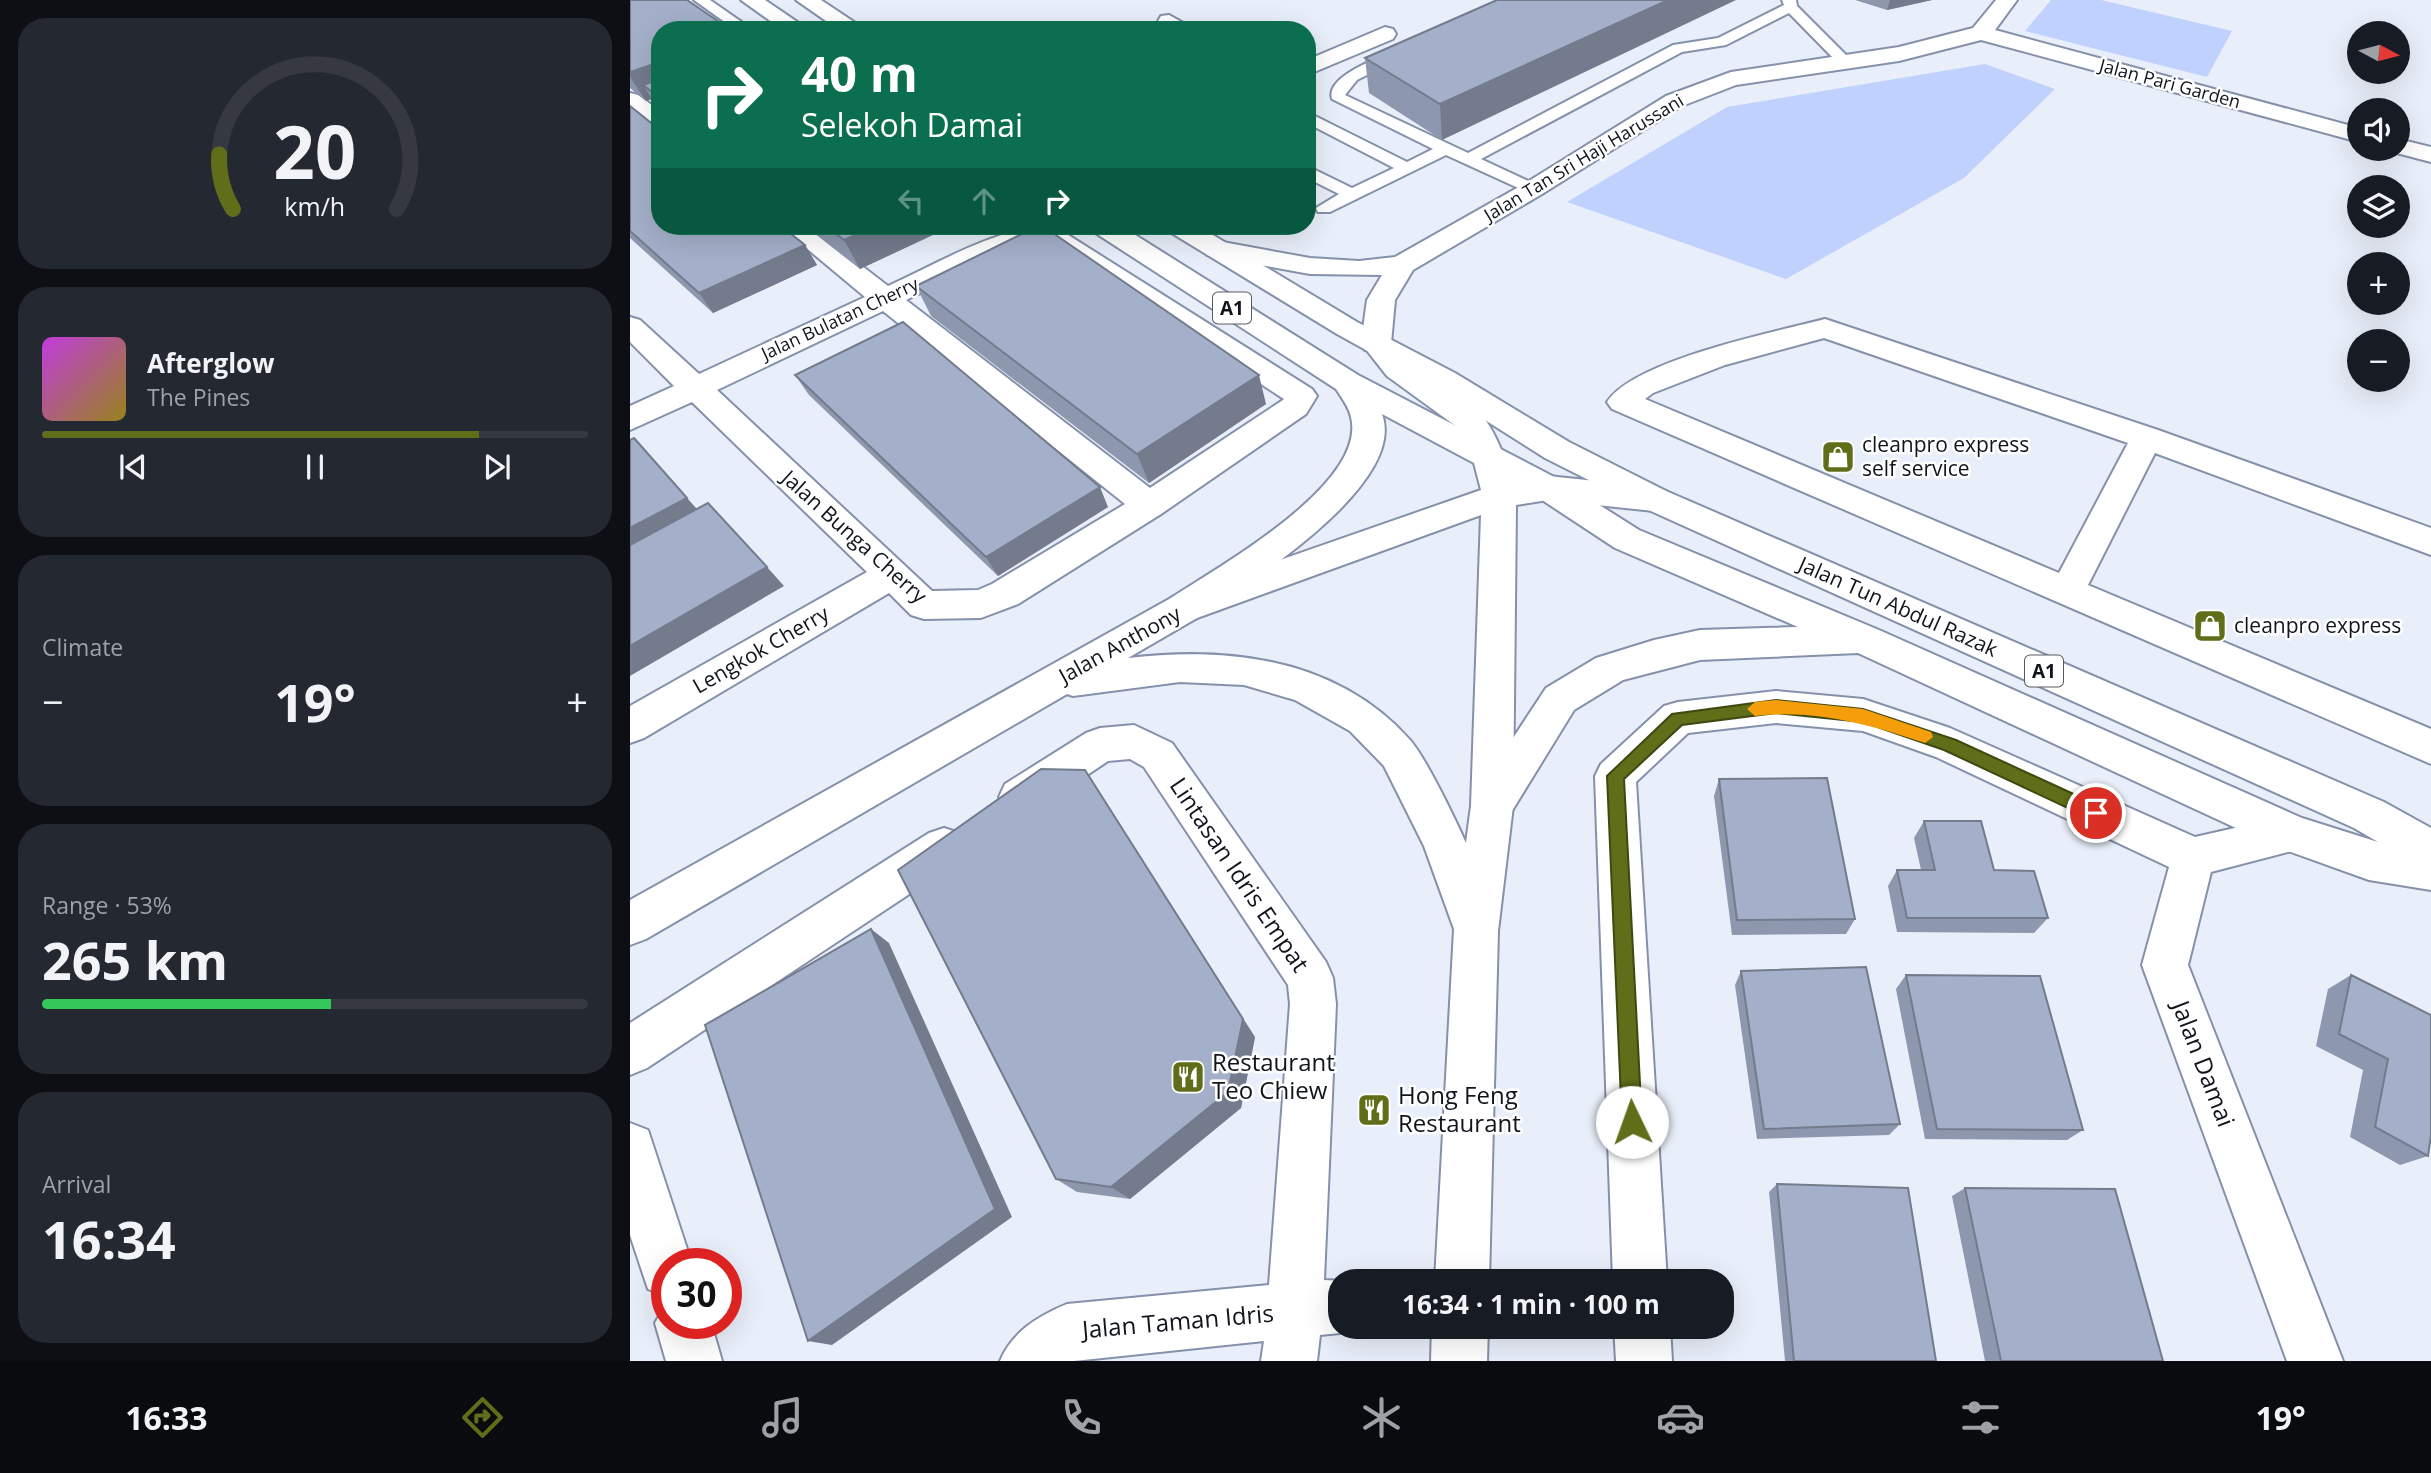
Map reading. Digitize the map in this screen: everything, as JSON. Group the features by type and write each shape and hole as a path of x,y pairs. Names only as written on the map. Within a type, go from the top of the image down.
{"street":[{"path":"751,0 783,21"},
{"path":"763,0 793,6 811,1 841,21"},
{"path":"1981,33 2007,0"},
{"path":"800,21 801,12 811,1"},
{"name":"Jalan Tan Sri Haji Harussani","path":"1217,249 1310,267 1359,269 1402,265 1533,189 1674,101 1731,79 1899,54 1981,33"},
{"name":"Jalan Pari Garden","path":"1981,33 2347,132"},
{"path":"1316,64 1385,34"},
{"path":"2410,149 2431,155"},
{"path":"805,235 1149,505"},
{"path":"979,254 1001,235"},
{"name":"Jalan Bulatan Cherry","path":"630,419 979,254 1029,235"},
{"name":"Jalan Bunga Cherry","path":"630,326 693,389 924,605 981,604 1005,594 1149,505 1295,407 1301,396 1059,235"},
{"name":"Jalan Tun Abdul Razak","path":"1117,235 1347,382 1548,488 1627,539 1866,640 2292,834 2369,860 2431,870"},
{"name":"Jalan Tun Abdul Razak","path":"1194,235 1454,386 1557,450 1654,499 2369,815 2431,850"},
{"name":"Jalan Tan Sri Haji Harussani","path":"1376,343 1381,300 1402,265"},
{"path":"2431,542 2147,438 1825,328 1714,358 1642,386 1623,402 2431,747"},
{"name":"Jalan Tun Abdul Razak","path":"1376,343 1398,369 1458,409 1480,436 1499,496 1492,806 1476,931 1462,1269"},
{"path":"1184,608 1298,528 1336,496 1353,475 1362,456 1368,418 1347,382"},
{"path":"2067,592 2147,438"},
{"name":"Jalan Anthony","path":"630,924 1184,608 1499,496 1548,488 1654,499"},
{"name":"Lengkok Cherry","path":"630,726 891,575"},
{"path":"1492,806 1560,699 1610,669 1700,645 1866,640"},
{"path":"1053,682 1180,667 1244,670 1306,687 1364,719 1398,754 1444,842 1476,931"},
{"path":"1639,1269 1615,776 1678,718 1776,707 1863,715 1950,745 2193,857 2292,834"},
{"name":"Lintasan Idris Empat","path":"630,1051 1101,745 1134,742 1157,755 1310,978 1313,1004 1308,1326"},
{"name":"Jalan Damai","path":"2193,857 2165,965 2315,1361"},
{"path":"630,1148 660,1248"},
{"name":"Jalan Taman Idris","path":"1028,1361 1068,1332 1308,1326"},
{"path":"688,1339 694,1361"},
{"path":"1459,1361 1460,1339"},
{"path":"1643,1339 1644,1361"}],"lane":[{"path":"701,0 732,21"},
{"path":"1469,159 1678,48 1721,42 1790,3 1844,61"},
{"path":"1409,51 1350,79 1338,89 1337,96 1533,189"},
{"path":"1316,122 1407,168"},
{"path":"1324,208 1446,149"},
{"path":"1316,176 1352,194"}],"shaded area":[{"path":"2051,0 2101,0 2232,31 2207,77 2025,31"},
{"path":"1985,64 2055,89 1964,178 1786,279 1567,202 1727,107"}],"building":[{"path":"630,0 687,0 718,21 651,21 651,65 630,72"},
{"path":"1497,0 1668,0 1440,104 1365,58"},
{"path":"651,82 651,91 643,85"},
{"path":"630,106 651,123 651,235 792,235 805,245 699,293 630,231"},
{"path":"838,235 855,235 844,240"},
{"path":"1020,235 1056,235 1259,375 1137,454 916,286"},
{"path":"903,322 1100,487 986,557 795,375"},
{"path":"634,438 687,498 630,528 630,440"},
{"path":"708,503 767,567 630,646 630,545"},
{"path":"1041,769 1085,770 1243,1019 1228,1092 1111,1187 1056,1179 898,870"},
{"path":"1827,778 1855,919 1737,920 1719,779"},
{"path":"1924,821 1981,821 1994,870 2034,871 2048,918 1907,918 1897,870 1935,870"},
{"path":"871,929 995,1209 808,1341 705,1025"},
{"path":"1866,967 1900,1124 1764,1129 1741,971"},
{"path":"1906,975 2040,976 2083,1130 1937,1129"},
{"path":"2351,975 2431,1015 2431,1135 2428,1156 2375,1127 2388,1059 2339,1034"},
{"path":"1777,1184 1908,1188 1936,1361 1794,1361"},
{"path":"1965,1188 2115,1189 2163,1361 2001,1361"}],"slow traffic":[{"path":"1755,709 1776,707 1863,715 1925,737"}],"place":[{"name":"cleanpro express self service","path":"1838,457"},
{"name":"cleanpro express","path":"2210,626"},
{"name":"Restaurant Teo Chiew","path":"1188,1077"},
{"name":"Hong Feng Restaurant","path":"1374,1110"}],"route":[{"path":"1632,1122 1615,776 1678,718 1776,707 1863,715 1950,745 2096,813"}]}
